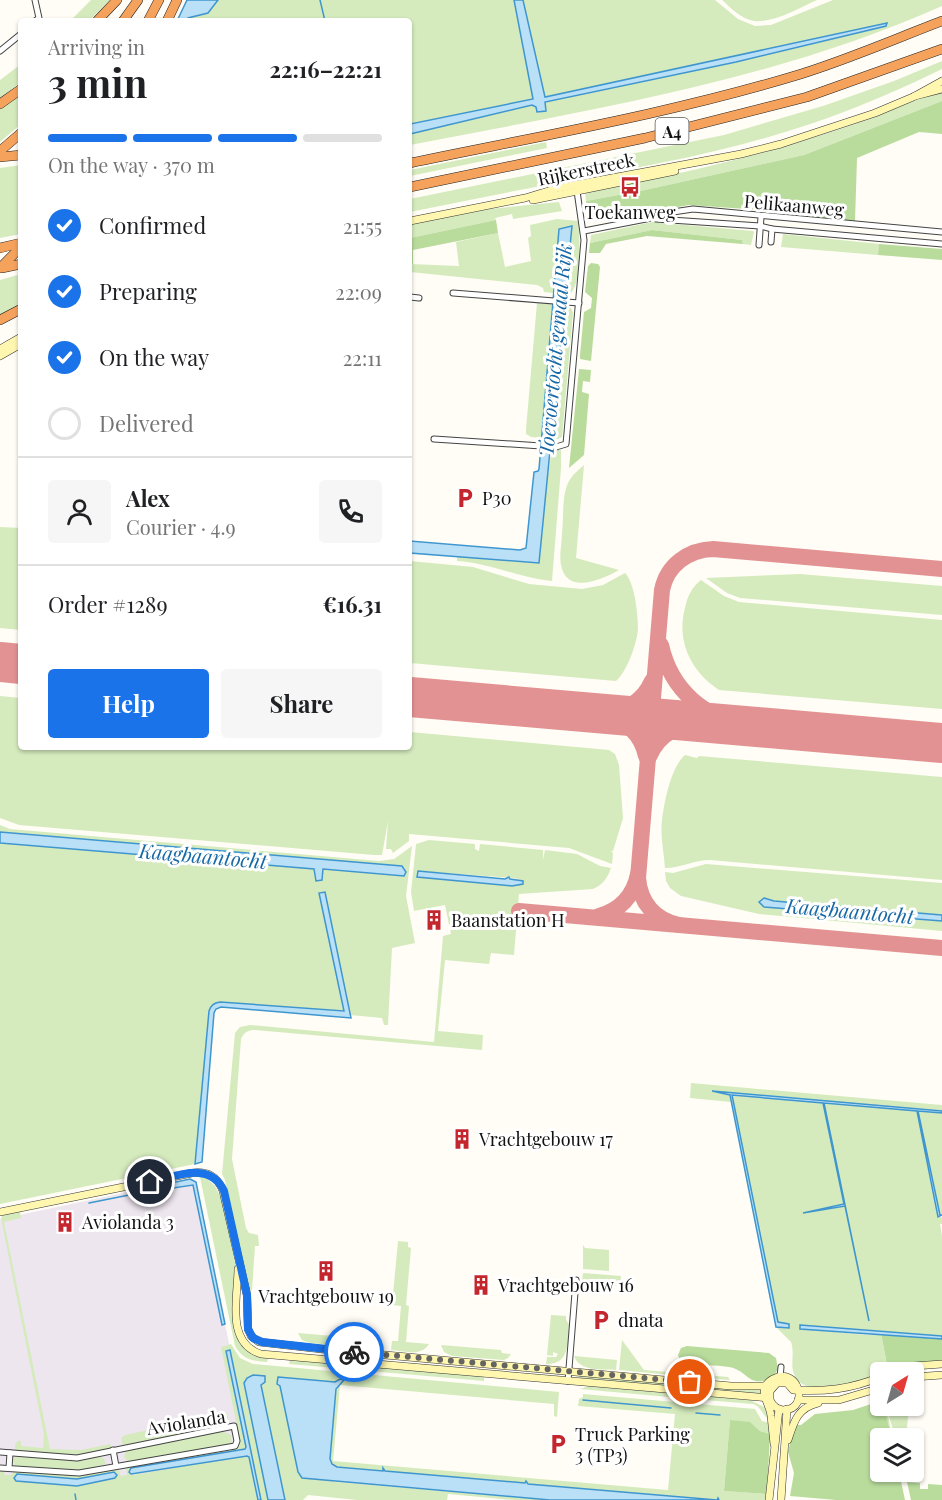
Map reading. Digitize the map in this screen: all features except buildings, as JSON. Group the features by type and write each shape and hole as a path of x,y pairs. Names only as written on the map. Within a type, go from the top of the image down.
{"highway":[{"path":"100,18 117,0"},
{"path":"125,18 138,0"},
{"path":"150,18 159,0"},
{"path":"168,18 177,0"},
{"name":"A4","path":"412,163 678,108 801,74 863,53 941,21"},
{"name":"A4","path":"412,187 645,138 807,96 942,47"},
{"path":"0,104 18,91"},
{"path":"0,151 18,136"},
{"path":"0,157 18,155"},
{"path":"0,248 18,245"},
{"path":"0,268 18,248"},
{"path":"0,268 18,265"},
{"path":"0,320 18,311"}],"street":[{"path":"35,0 39,18"},
{"path":"0,51 18,36"},
{"name":"Rijkerstreek","path":"412,222 576,188 644,178 734,157 836,127 913,96 942,81"},
{"name":"Rijkerstreek","path":"913,96 942,89"},
{"path":"434,439 556,447 566,444 584,231 576,188"},
{"name":"Pelikaanweg","path":"584,231 689,209 942,232"},
{"path":"760,226 761,217"},
{"name":"Pelikaanweg","path":"646,219 760,226 772,229 942,244"},
{"path":"855,236 856,225"},
{"name":"Pelikaanweg","path":"759,245 760,226"},
{"name":"Pelikaanweg","path":"771,242 772,229"},
{"path":"453,293 579,303"},
{"path":"412,297 419,298"},
{"path":"0,350 18,339"},
{"path":"0,356 18,346"},
{"path":"0,1212 195,1173 207,1173 213,1176 224,1191 247,1299 248,1329 251,1336 259,1342 731,1386 766,1386 772,1380 780,1377 794,1381 799,1390 798,1400 788,1409 779,1409 767,1398 257,1353 244,1344 238,1332 236,1307 238,1260"},
{"path":"568,1381 576,1280"},
{"path":"924,1365 942,1364"},
{"path":"780,1377 781,1367"},
{"path":"924,1376 942,1375"},
{"path":"767,1398 771,1388 777,1383 784,1382 794,1390 840,1390 870,1380"},
{"path":"766,1386 774,1444"},
{"path":"786,1445 793,1422 808,1406 870,1391"},
{"path":"798,1400 828,1401"},
{"path":"769,1500 779,1409"},
{"path":"781,1500 788,1409"},
{"name":"Aviolanda","path":"0,1452 75,1458 234,1426 237,1441 235,1446 74,1474 0,1468"},
{"path":"113,1450 116,1466"},
{"path":"9,1468 10,1453"}],"shaded area":[{"path":"190,1179 196,1182 261,1500 0,1500 0,1219"}],"green space":[{"path":"91,0 110,0 92,18 73,18"},
{"path":"218,0 514,0 534,97 412,124 412,18 188,18 208,13"},
{"path":"523,0 715,0 738,19 755,26 771,25 833,0 942,0 942,6 878,32 747,74 613,105 412,145 412,134 532,105 536,107 537,112 545,111 544,102 736,62 887,24 545,97"},
{"path":"722,0 817,0 770,20 754,21 741,16"},
{"path":"942,61 942,69 901,88 837,114 772,136 665,162 412,212 412,199 724,135 823,106"},
{"path":"18,66 18,84 0,98 0,80"},
{"path":"942,91 942,101 804,155 586,201 585,191 748,157 855,124"},
{"path":"18,93 18,127 0,142 0,107"},
{"path":"942,101 942,134 919,132 857,158 855,221 790,216 761,210 689,205 590,221 586,201 804,155"},
{"path":"546,142 547,148 412,176 412,170"},
{"path":"18,165 18,235 0,238 0,168"},
{"path":"559,202 562,211 513,219 512,214 495,218 496,220 412,238 412,224 489,209"},
{"path":"557,219 578,221 579,269 575,287 571,293 565,294 571,226 559,229 553,293 544,292 543,288 537,285 412,272 412,264 459,266 456,242 498,233 505,267 531,261 528,238 531,236 530,225"},
{"path":"496,220 498,233 413,250 413,264 412,238"},
{"path":"652,222 754,232 751,245 743,244 742,240 652,230 590,243 591,235"},
{"path":"652,230 742,240 743,244 647,236 606,244 600,253 589,253 590,243"},
{"path":"783,234 879,244 878,255 781,247"},
{"path":"879,244 942,249 942,260 878,255"},
{"path":"591,263 598,264 600,267 591,361 580,359 580,355 584,312 591,308 592,298 585,292 588,266"},
{"path":"18,275 18,307 0,316 0,280"},
{"path":"537,303 552,304 542,438 526,434"},
{"path":"564,305 571,308 573,313 562,437 553,439"},
{"path":"579,369 591,370 590,382 583,381 582,392 589,394 584,455 569,468"},
{"path":"552,450 561,450 561,468 552,581 457,561 457,556 539,563"},
{"path":"584,465 576,558 619,570 595,581 578,583 570,580 565,574 561,565 560,553 566,490 572,476"},
{"path":"0,527 18,528 18,630 0,628"},
{"path":"412,561 473,567 529,584 582,589 603,585 625,573 634,591 638,629 631,657 616,681 412,663"},
{"path":"800,574 942,586 942,615 740,598 727,593 706,578"},
{"path":"701,580 724,596 739,602 942,620 942,709 719,690 709,683 694,665 684,644 683,620 686,604 693,589"},
{"path":"0,696 18,698 18,750 412,750 412,732 609,750 615,754 619,765 623,818 613,851 611,851 613,853 612,864 569,848 409,834 409,841 393,853 391,849 386,849 388,821 382,855 374,855 19,825 0,818"},
{"path":"685,755 697,758 699,756 942,777 942,880 710,860 665,868 661,833 664,804 672,776"},
{"path":"0,825 10,829 379,861 394,859 412,846 406,896 415,943 392,948 388,1025 384,1025 382,1018 350,1015 325,892 319,893 345,1011 220,1002 211,1007 195,1164 0,1204 0,843 314,869 317,881 322,869 404,876 0,832"},
{"path":"429,840 475,844 475,849 479,851 480,844 543,850 543,860 545,850 577,854 600,866 611,868 605,880 593,889 519,894 514,955 491,953 489,964 445,960 438,1031 483,1035 482,1050 255,1030 243,1035 232,1159 246,1228 249,1233 258,1235 259,1246 255,1246 252,1290 248,1292 222,1174 235,1033 240,1027 250,1025 434,1042 443,936 451,934 445,905 414,911 411,892 416,844","holes":["418,871 514,878 523,881 523,884 513,886 418,877"]},
{"path":"706,864 942,883 942,915 774,901 764,898 761,903 765,907 942,921 942,931 759,914 681,896 670,888 666,881 665,872 673,873"},
{"path":"691,1083 942,1105 942,1111 712,1092 730,1094 731,1102 690,1098"},
{"path":"732,1094 917,1111 938,1217 942,1217 942,1224 940,1224 942,1336 800,1325 800,1329 868,1335 881,1333 886,1362 870,1362 870,1377 853,1383 824,1388 811,1387 800,1383 794,1374 791,1342 776,1327 789,1328 789,1324 778,1322"},
{"path":"918,1111 942,1113 942,1215 940,1216"},
{"path":"200,1177 206,1178 215,1186 223,1202 236,1267 234,1303 247,1350 254,1355 268,1358 267,1362 249,1359 235,1346"},
{"path":"20,1211 21,1218 4,1222 50,1449 81,1450 110,1444 113,1449 73,1456 15,1449 18,1441 21,1441 21,1446 43,1448 44,1435 1,1218 4,1214"},
{"path":"398,1241 408,1242 408,1247 411,1248 406,1305 409,1306 406,1342 429,1344 422,1351 417,1352 391,1350 392,1341 398,1341 401,1306 392,1305"},
{"path":"583,1245 585,1248 609,1250 609,1271 583,1269"},
{"path":"583,1273 621,1276 620,1286 584,1283"},
{"path":"551,1315 566,1316 569,1324 568,1338 564,1357 560,1361 546,1364 547,1357 556,1357 558,1354 553,1352 553,1356 547,1355"},
{"path":"298,1333 356,1338 353,1344 346,1346 310,1343 302,1340"},
{"path":"881,1333 942,1339 942,1361 886,1362"},
{"path":"622,1340 644,1370 728,1377 730,1380 619,1370"},
{"path":"231,1344 240,1358 253,1364 559,1392 557,1417 554,1416 554,1404 340,1385 333,1461 668,1490 675,1414 578,1406 583,1394 755,1409 762,1421 770,1423 770,1434 760,1431 752,1424 730,1420 724,1491 767,1494 766,1500 718,1500 527,1484 526,1481 526,1483 337,1467 331,1463 330,1459 336,1389 343,1380 336,1382 278,1377 277,1384 280,1386 298,1472 336,1482 550,1500 514,1500 448,1494 447,1500 357,1500 308,1495 303,1500 285,1500 261,1385 263,1382 244,1383 268,1500 261,1500 230,1350 245,1449 130,1470 130,1472 133,1475 247,1455 258,1500 0,1500 0,1469 4,1470 5,1475 11,1475 15,1470 74,1475 118,1468 121,1476 127,1475 126,1467 238,1446 240,1442 221,1347","holes":["114,1472 77,1486 15,1480 14,1478 17,1474 77,1479"]},
{"path":"441,1345 501,1350 502,1353 511,1354 504,1360 452,1356 444,1352"},
{"path":"687,1346 769,1353 776,1358 778,1369 773,1377 759,1381 729,1367 685,1364 680,1361 678,1355 681,1348"},
{"path":"574,1356 617,1360 616,1370 586,1367 581,1365"},
{"path":"290,1360 484,1376 484,1381 289,1364"},
{"path":"579,1375 761,1390 761,1394 580,1378"},
{"path":"589,1386 750,1400 764,1407 769,1419 753,1404 705,1400 705,1397 702,1400 580,1389"},
{"path":"870,1404 870,1416 886,1416 889,1428 870,1428 870,1482 901,1482 905,1500 836,1500 790,1496 794,1473 788,1452 794,1425 801,1425 815,1414 853,1410"},
{"path":"227,1413 230,1425 123,1446 121,1438 125,1435"},
{"path":"889,1416 908,1416 907,1428 892,1428"},
{"path":"730,1420 750,1422 760,1431 770,1434 767,1494 724,1491"},
{"path":"219,1430 231,1435 230,1445 130,1462 124,1458 126,1450"},
{"path":"18,1455 99,1456 106,1464 79,1472 15,1467 13,1459"},
{"path":"907,1482 920,1483 920,1489 928,1489 928,1484 942,1485 942,1500 911,1500"}],"water":[{"path":"187,0 218,0 208,13 178,18"},
{"path":"514,0 523,0 545,97 887,23 886,26 736,62 545,102 546,111 537,112 536,107 532,105 412,134 412,124 533,99"},
{"name":"Toevoertocht gemaal Rijk","path":"572,226 539,563 412,553 412,541 520,550 526,548 534,472 539,469 559,229"},
{"name":"Kaagbaantocht","path":"0,832 402,866 406,872 404,876 323,869 322,880 316,881 314,869 0,843"},
{"path":"418,871 505,879 509,877 523,881 523,884 512,886 417,877"},
{"path":"325,892 351,1018 221,1007 216,1009 202,1162 195,1164 209,1011 212,1006 220,1002 344,1011 319,893"},
{"name":"Kaagbaantocht","path":"764,898 774,901 942,915 942,921 764,907 759,902"},
{"path":"712,1091 942,1111 942,1113 918,1111 940,1215 942,1215 938,1217 917,1111 824,1103 869,1321 845,1206 803,1213 844,1204 823,1103 732,1095 778,1322 789,1324 789,1328 776,1327 730,1095"},
{"path":"190,1179 196,1182 225,1324 222,1325 193,1185 153,1191 152,1187"},
{"path":"800,1325 942,1336 942,1339 800,1329"},
{"path":"230,1350 261,1500 258,1500 247,1456 131,1474 129,1472 131,1468 245,1449 226,1351"},
{"path":"253,1375 265,1376 265,1382 261,1385 285,1500 268,1500 244,1383"},
{"path":"278,1377 335,1382 340,1379 344,1380 336,1389 330,1459 337,1467 383,1471 383,1468 385,1471 525,1483 526,1481 528,1484 717,1500 550,1500 302,1478 298,1472 280,1386 277,1384"},
{"path":"114,1472 117,1475 115,1478 77,1486 16,1481 14,1478 17,1474 77,1479"}],"waterway":[{"path":"320,0 324,18"},
{"path":"89,1203 129,1195"},
{"path":"583,1400 671,1408"},
{"path":"696,1413 720,1415"},
{"path":"75,1494 76,1500"}],"taxiway":[{"path":"679,925 670,923 650,909 642,895 638,878 662,590 674,566 695,552 713,549 942,569"},
{"path":"661,645 673,676 692,700 719,717 750,727"},
{"path":"0,660 11,663"},
{"path":"605,714 620,710 639,700 652,681"},
{"path":"605,714 620,721 637,735 646,756"},
{"path":"649,757 665,735 680,727 707,723"},
{"path":"599,916 613,910 629,896 638,874"},
{"path":"519,911 942,948"}],"runway":[{"path":"0,662 18,664"},
{"path":"412,697 942,743"}],"way so far":[{"path":"354,1352 690,1382"}],"place":[{"name":"Toekanweg","path":"630,187"},
{"name":"P30","path":"465,498"},
{"name":"Baanstation H","path":"434,920"},
{"name":"Vrachtgebouw 17","path":"462,1139"},
{"name":"Aviolanda 3","path":"65,1222"},
{"name":"Vrachtgebouw 19","path":"326,1271"},
{"name":"Vrachtgebouw 16","path":"481,1285"},
{"name":"dnata","path":"601,1320"},
{"name":"Truck Parking 3 (TP3)","path":"558,1444"}],"route":[{"path":"150,1182 198,1172 210,1174 219,1181 224,1191 244,1283 247,1325 253,1338 262,1342 354,1352"}]}
